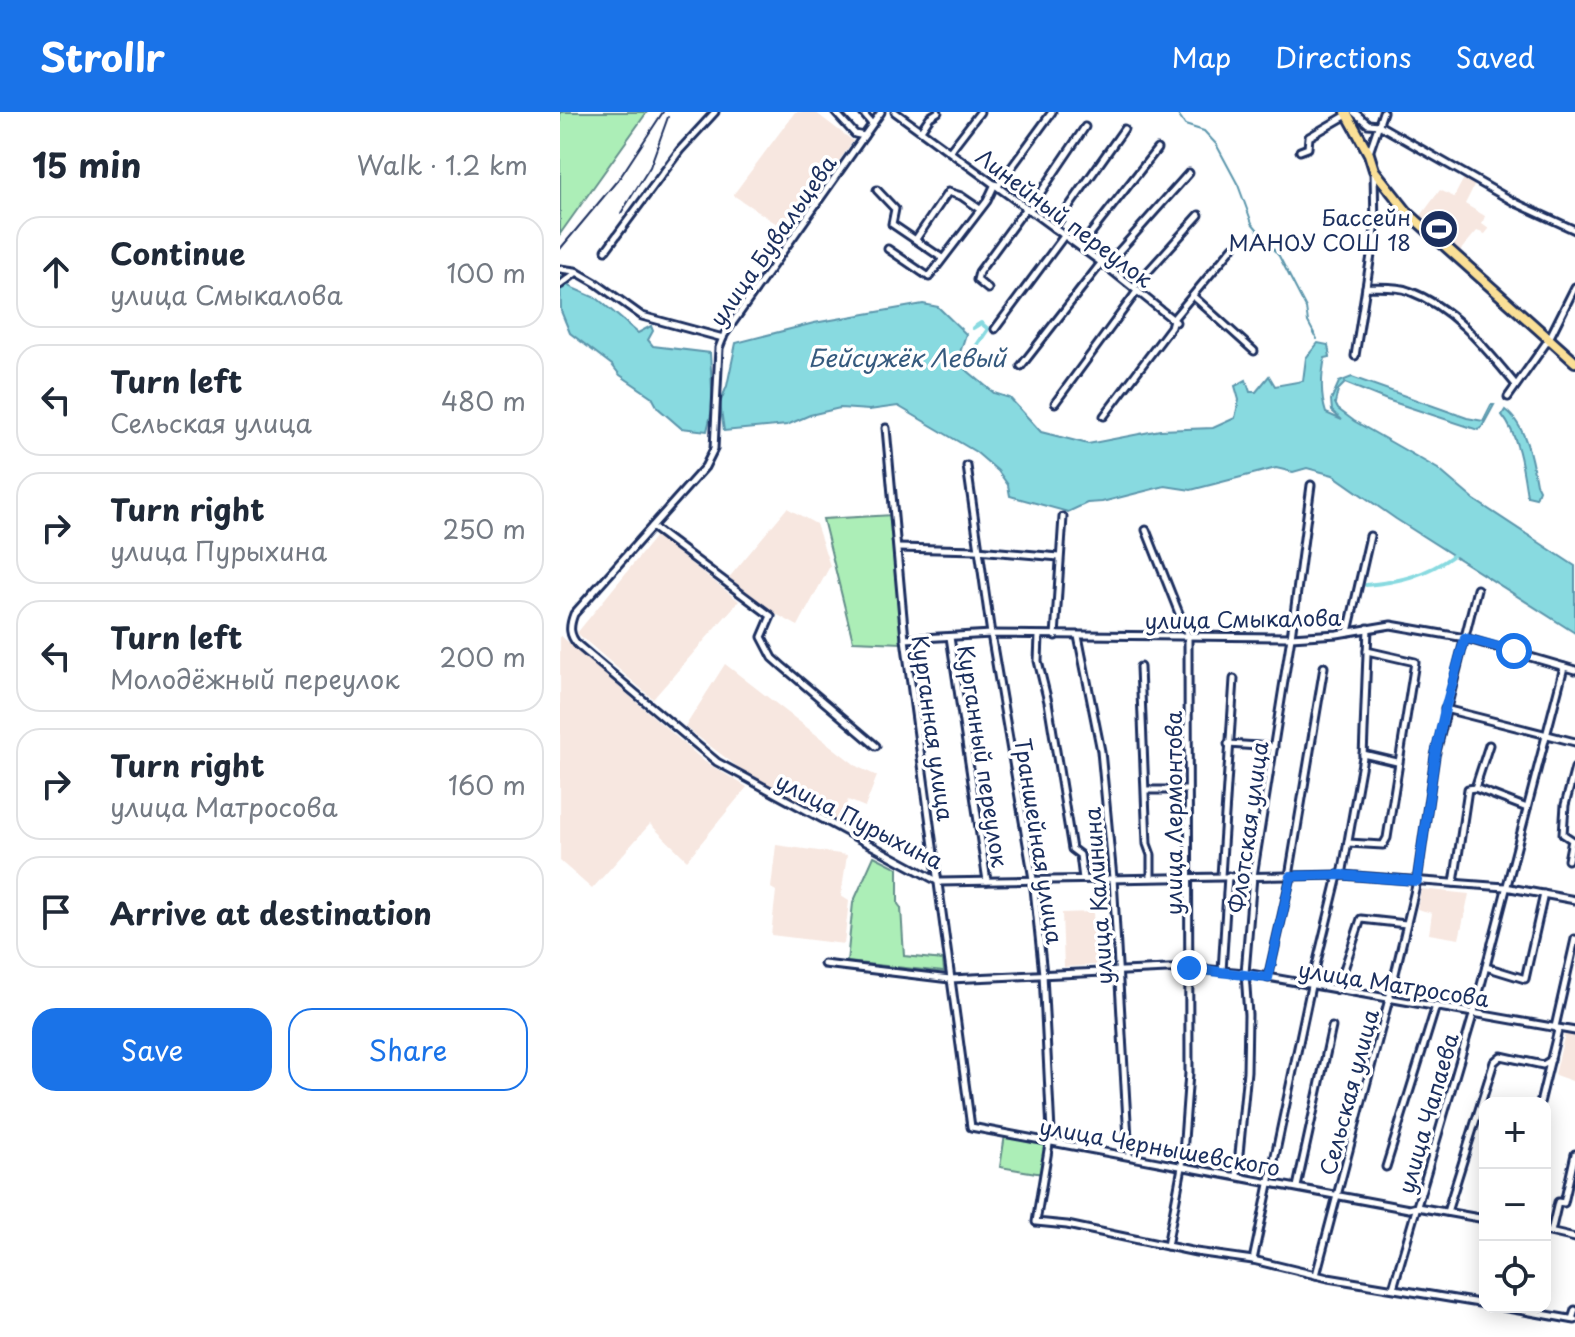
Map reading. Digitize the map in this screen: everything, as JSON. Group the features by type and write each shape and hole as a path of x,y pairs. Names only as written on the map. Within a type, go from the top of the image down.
{"main road":[{"path":"1349,113 1374,170 1408,213 1575,362"}],"street":[{"path":"606,250 680,150 715,112"},
{"path":"835,112 855,134 864,136"},
{"path":"862,112 872,124"},
{"name":"улица Бувальцева","path":"719,348 881,112"},
{"name":"Линейный переулок","path":"895,112 1104,264 1175,320"},
{"path":"921,130 938,112"},
{"path":"950,151 980,112"},
{"path":"888,249 929,277 1052,112"},
{"path":"1369,154 1383,112"},
{"path":"1300,151 1308,148 1309,137 1349,113 1368,124 1379,125 1516,203 1575,230"},
{"path":"988,289 977,280 979,272 1085,127"},
{"path":"1054,228 1124,129"},
{"path":"1080,247 1157,149"},
{"path":"1355,356 1375,230 1374,170"},
{"path":"1021,366 1104,264 1189,173"},
{"path":"877,190 895,209 892,224 942,258"},
{"path":"916,239 948,192 952,191 980,209"},
{"path":"1055,403 1136,288 1199,215"},
{"path":"995,329 1064,236"},
{"path":"1104,416 1233,247"},
{"path":"560,269 577,272 608,290 642,316 723,338"},
{"path":"560,285 577,272"},
{"path":"1366,287 1408,290 1441,309 1472,333 1516,385"},
{"path":"1508,397 1549,339 1575,287"},
{"path":"1193,296 1254,351"},
{"name":"улица Пурыхина","path":"719,348 714,449 705,467 574,614 570,629 572,638 717,762 939,882 1340,876 1505,887 1575,900"},
{"name":"Курганная улица","path":"886,428 905,639 971,1127"},
{"name":"Траншейная улица","path":"967,466 977,550 1033,879 1043,974 1050,1142 1036,1222 1067,1225 1167,1246"},
{"name":"Флотская улица","path":"1237,1175 1247,1071 1245,973 1253,876 1291,637 1311,485"},
{"path":"1055,636 1063,517"},
{"path":"652,527 771,616 762,637 773,658 876,746"},
{"name":"улица Лермонтова","path":"1146,530 1188,636 1189,1073 1182,1167 1167,1246"},
{"path":"1348,632 1370,536"},
{"path":"898,548 977,550 1059,557"},
{"name":"Сельская улица","path":"1316,1275 1417,881 1435,756 1477,589"},
{"name":"улица Смыкалова","path":"905,639 991,634 1291,637 1391,625 1465,638 1575,670"},
{"path":"1253,1260 1311,986 1348,843 1363,754 1368,628"},
{"path":"1039,636 1038,661 1048,702 1072,849 1080,855 1083,879"},
{"name":"улица Калинина","path":"1078,636 1101,751 1113,878 1129,1156"},
{"name":"Курганный переулок","path":"950,637 987,881"},
{"path":"1348,843 1377,845 1385,842 1415,662 1367,651"},
{"path":"1140,667 1151,877"},
{"path":"1268,978 1290,876 1324,667"},
{"name":"улица Чапаева","path":"1393,1288 1474,1012 1564,667"},
{"path":"1222,971 1228,744 1234,679"},
{"path":"1445,709 1575,742"},
{"path":"1228,744 1274,747"},
{"path":"1475,788 1489,745"},
{"path":"1363,754 1397,762"},
{"path":"1568,860 1574,840 1563,834 1565,805 1575,768"},
{"path":"1454,883 1468,789 1475,788 1527,808"},
{"path":"1146,790 1187,790"},
{"path":"1486,967 1525,979 1544,894"},
{"path":"1337,990 1361,919 1406,924"},
{"path":"1542,1097 1575,939"},
{"name":"улица Матросова","path":"824,964 950,979 1189,968 1245,973 1575,1031"},
{"path":"1386,1167 1436,1006"},
{"path":"1297,1187 1332,1027"},
{"path":"1447,1212 1494,1062 1501,1056 1543,1065 1551,1060"},
{"name":"улица Чернышевского","path":"971,1127 1409,1209 1417,1207 1479,1218"},
{"path":"1551,1223 1558,1202 1564,1203 1575,1154"},
{"path":"1551,1233 1575,1238"},
{"path":"1167,1246 1479,1303"},
{"path":"1535,1313 1573,1320 1575,1310"}],"shaded area":[{"path":"795,112 815,112 853,141 789,232 733,195"},
{"path":"1464,178 1475,184 1465,204 1485,216 1482,224 1489,229 1485,234 1477,231 1458,253 1420,217 1440,190 1454,197"},
{"path":"787,508 816,524 830,566 798,626 761,606 727,580"},
{"path":"656,536 739,601 653,699 577,633"},
{"path":"560,635 705,762 747,787 687,860 650,824 592,889 560,861"},
{"path":"725,664 858,767 877,776 865,807 848,800 838,824 755,780 685,727"},
{"path":"776,845 847,855 841,896 849,901 844,944 771,935 776,891 771,888"},
{"path":"1421,889 1469,894 1459,939 1429,934 1432,913 1417,909"},
{"path":"1093,912 1096,965 1064,967 1062,913"},
{"path":"1565,1033 1575,1037 1575,1082 1555,1075"}],"green space":[{"path":"560,112 647,112 560,234"},
{"path":"893,515 902,643 853,641 823,519"},
{"path":"874,856 898,868 898,904 901,908 904,956 943,960 944,972 847,962 853,903"},
{"path":"1005,1135 1047,1143 1043,1174 1000,1167"}],"water":[{"path":"560,277 570,287 598,299 638,333 651,326 653,331 648,340 653,346 710,353 713,406 707,431 681,428 658,408 652,397 570,333 561,311"},
{"name":"Бейсужёк Левый","path":"923,304 938,307 966,334 957,362 994,393 1010,398 1041,432 1088,444 1160,430 1213,428 1235,418 1239,400 1235,386 1246,380 1250,392 1256,392 1269,376 1275,386 1303,381 1306,358 1318,343 1328,345 1330,357 1325,358 1322,379 1326,413 1342,420 1332,411 1331,400 1339,382 1352,377 1467,418 1483,421 1491,405 1494,405 1478,430 1345,383 1338,390 1335,403 1354,421 1438,469 1473,499 1575,566 1575,633 1396,519 1333,475 1307,468 1293,472 1276,468 1191,490 1165,486 1087,503 1068,512 1010,496 1008,485 998,471 976,452 898,406 869,410 840,408 810,415 787,425 724,431 720,403 736,343 814,323"},
{"path":"1505,410 1518,425 1527,444 1539,490 1536,498 1527,496 1516,443 1502,415"}],"waterway":[{"path":"1176,112 1185,125 1204,131 1216,144 1238,185 1252,223 1279,256 1306,308 1308,322 1317,339"},
{"path":"962,367 988,329 981,323 973,328"},
{"path":"1366,585 1412,576 1434,568 1454,555"}],"railway":[{"path":"560,249 621,176 663,112"},
{"path":"621,213 650,167 668,117"}],"place":[{"name":"Бассейн МАНОУ СОШ 18","path":"1439,229"}],"route":[{"path":"1189,968 1268,978 1291,876 1342,875 1417,881 1435,756 1465,638 1514,651"}]}
